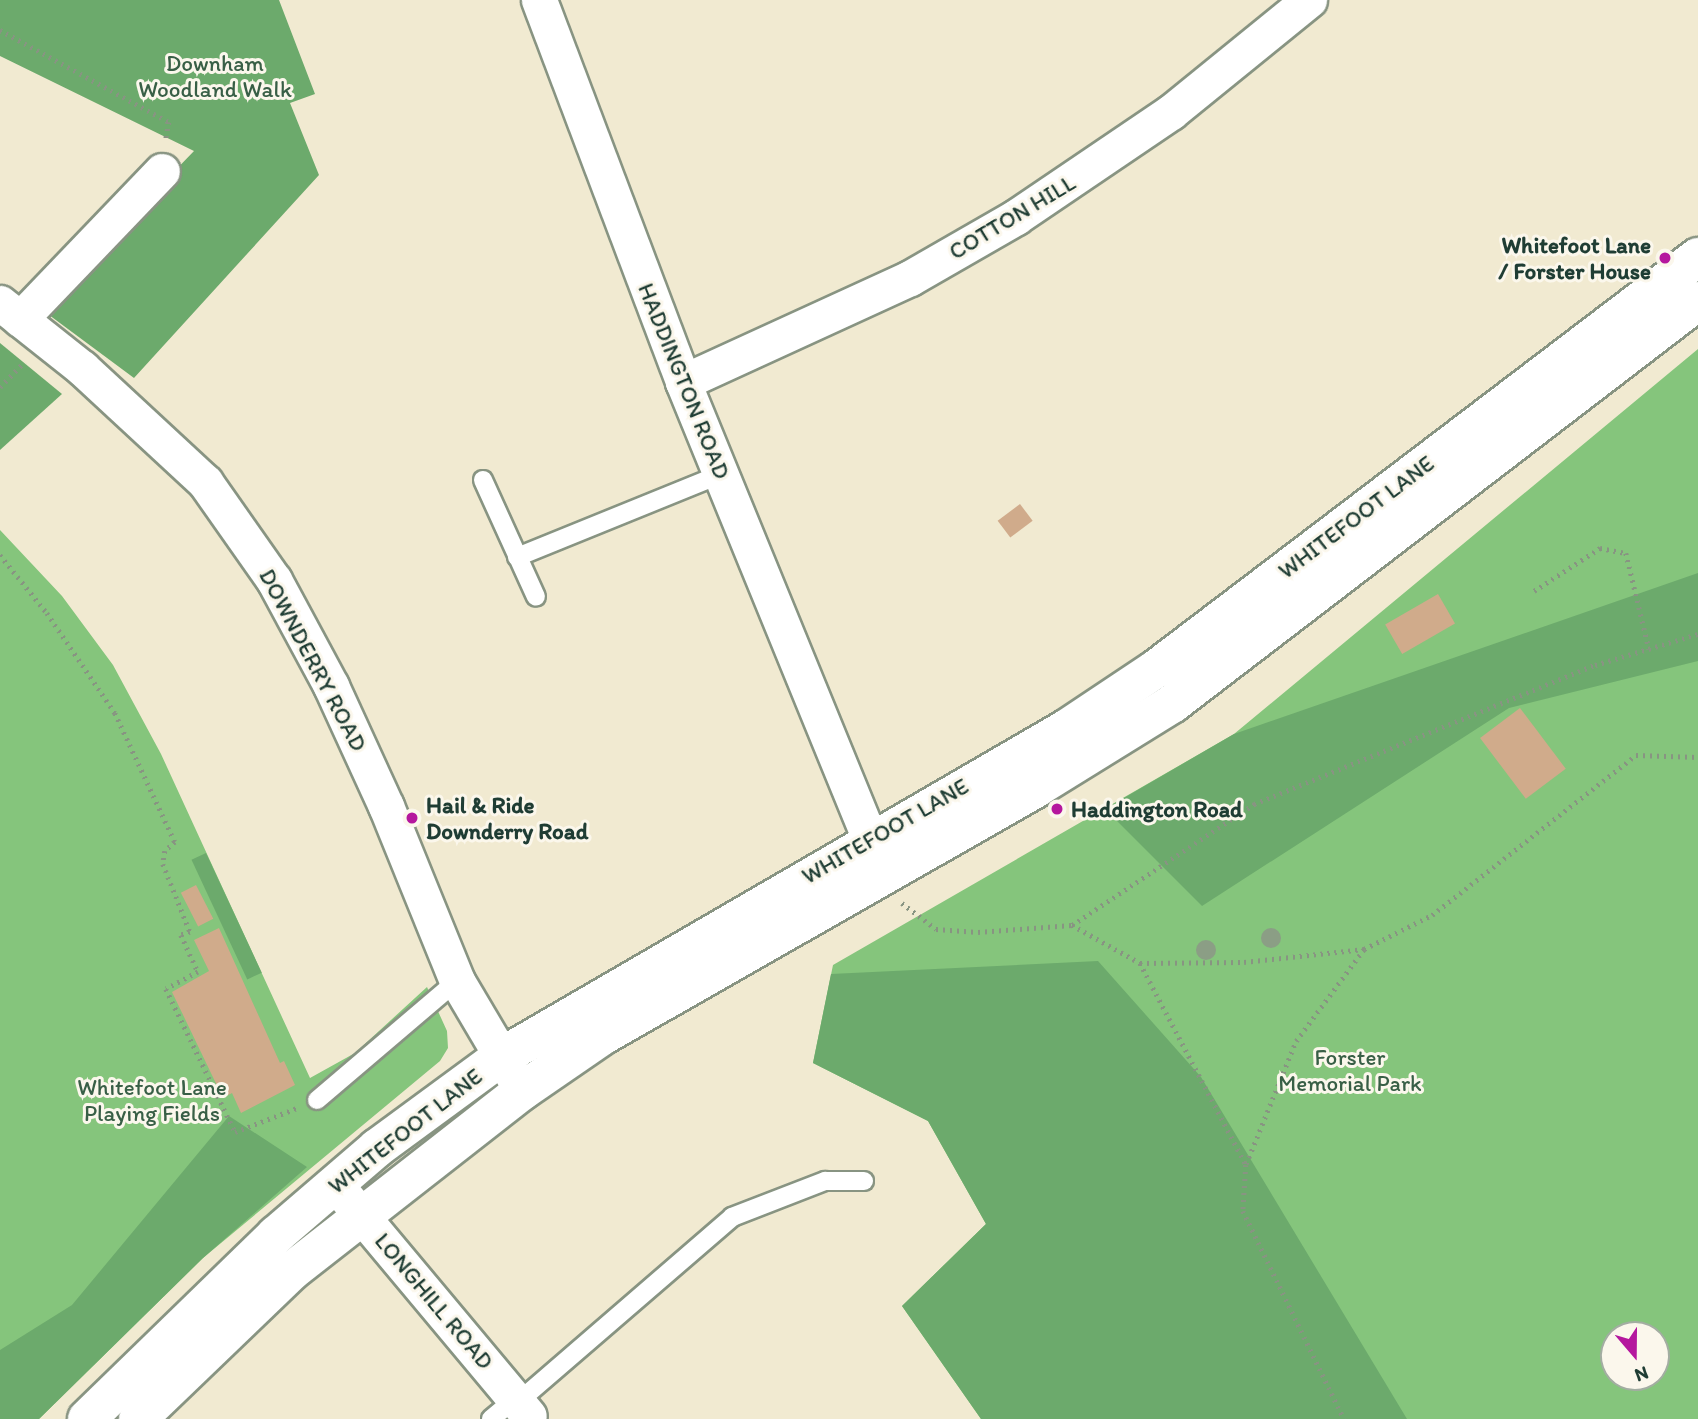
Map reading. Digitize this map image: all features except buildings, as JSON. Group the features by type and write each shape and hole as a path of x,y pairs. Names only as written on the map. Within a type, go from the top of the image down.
{"street":[{"name":"HADDINGTON ROAD","path":"539,0 683,382 870,839 894,890"},
{"name":"COTTON HILL","path":"683,382 910,278 1016,217 1171,112 1309,0"},
{"path":"10,311 162,171"},
{"name":"WHITEFOOT LANE","path":"87,1419 197,1308 335,1184 501,1057 870,839 1066,729 1156,669 1698,257"},
{"name":"WHITEFOOT LANE","path":"138,1419 233,1324 362,1214 522,1091 603,1036 894,890 1172,704 1698,301"},
{"name":"DOWNDERRY ROAD","path":"10,311 82,368 205,482 274,580 331,686 381,794 457,981 522,1091"},
{"name":"LONGHILL ROAD","path":"335,1184 362,1214 517,1411"}],"lane":[{"path":"517,557 721,474"},
{"path":"483,480 536,597"},
{"path":"317,1100 457,981"},
{"path":"517,1411 732,1217 825,1181 864,1181"}],"path":[{"path":"0,30 169,122 162,171"},
{"path":"0,387 29,353"},
{"path":"1534,591 1600,548 1626,553 1649,649"},
{"path":"0,555 115,713 175,842 165,852 163,864 190,932 181,935 198,972 166,989 235,1132 317,1100"},
{"path":"894,890 936,929 978,932 1072,925 1254,804 1595,665 1698,634"},
{"path":"1072,925 1140,964 1244,962 1364,949 1432,915 1636,755 1698,757"},
{"path":"1344,1419 1243,1211 1246,1165 1296,1041 1364,949"},
{"path":"1140,964 1246,1165"}],"green space":[{"name":"Downham Woodland Walk","path":"0,0 279,0 315,94 290,103 319,175 134,378 41,309 194,151 0,56"},
{"path":"0,343 62,394 0,450"},
{"name":"Forster Memorial Park","path":"1698,349 1698,1419 981,1419 902,1306 986,1224 928,1121 813,1063 833,965 1234,734"},
{"name":"Whitefoot Lane Playing Fields","path":"0,530 62,596 113,665 161,754 310,1078 355,1053 427,987 447,1031 448,1048 440,1061 203,1258 39,1419 0,1419"},
{"path":"1698,573 1698,661 1509,708 1202,906 1105,809 1234,734"},
{"path":"206,853 262,973 247,979 191,860"},
{"path":"1098,961 1201,1077 1407,1419 981,1419 902,1306 986,1224 928,1121 813,1063 831,974"},
{"path":"229,1116 307,1167 203,1258 39,1419 0,1419 0,1350 72,1305"}],"place":[{"name":"Whitefoot Lane / Forster House","path":"1665,258"},
{"name":"Haddington Road","path":"1057,809"},
{"name":"Hail & Ride Downderry Road","path":"412,818"}]}
